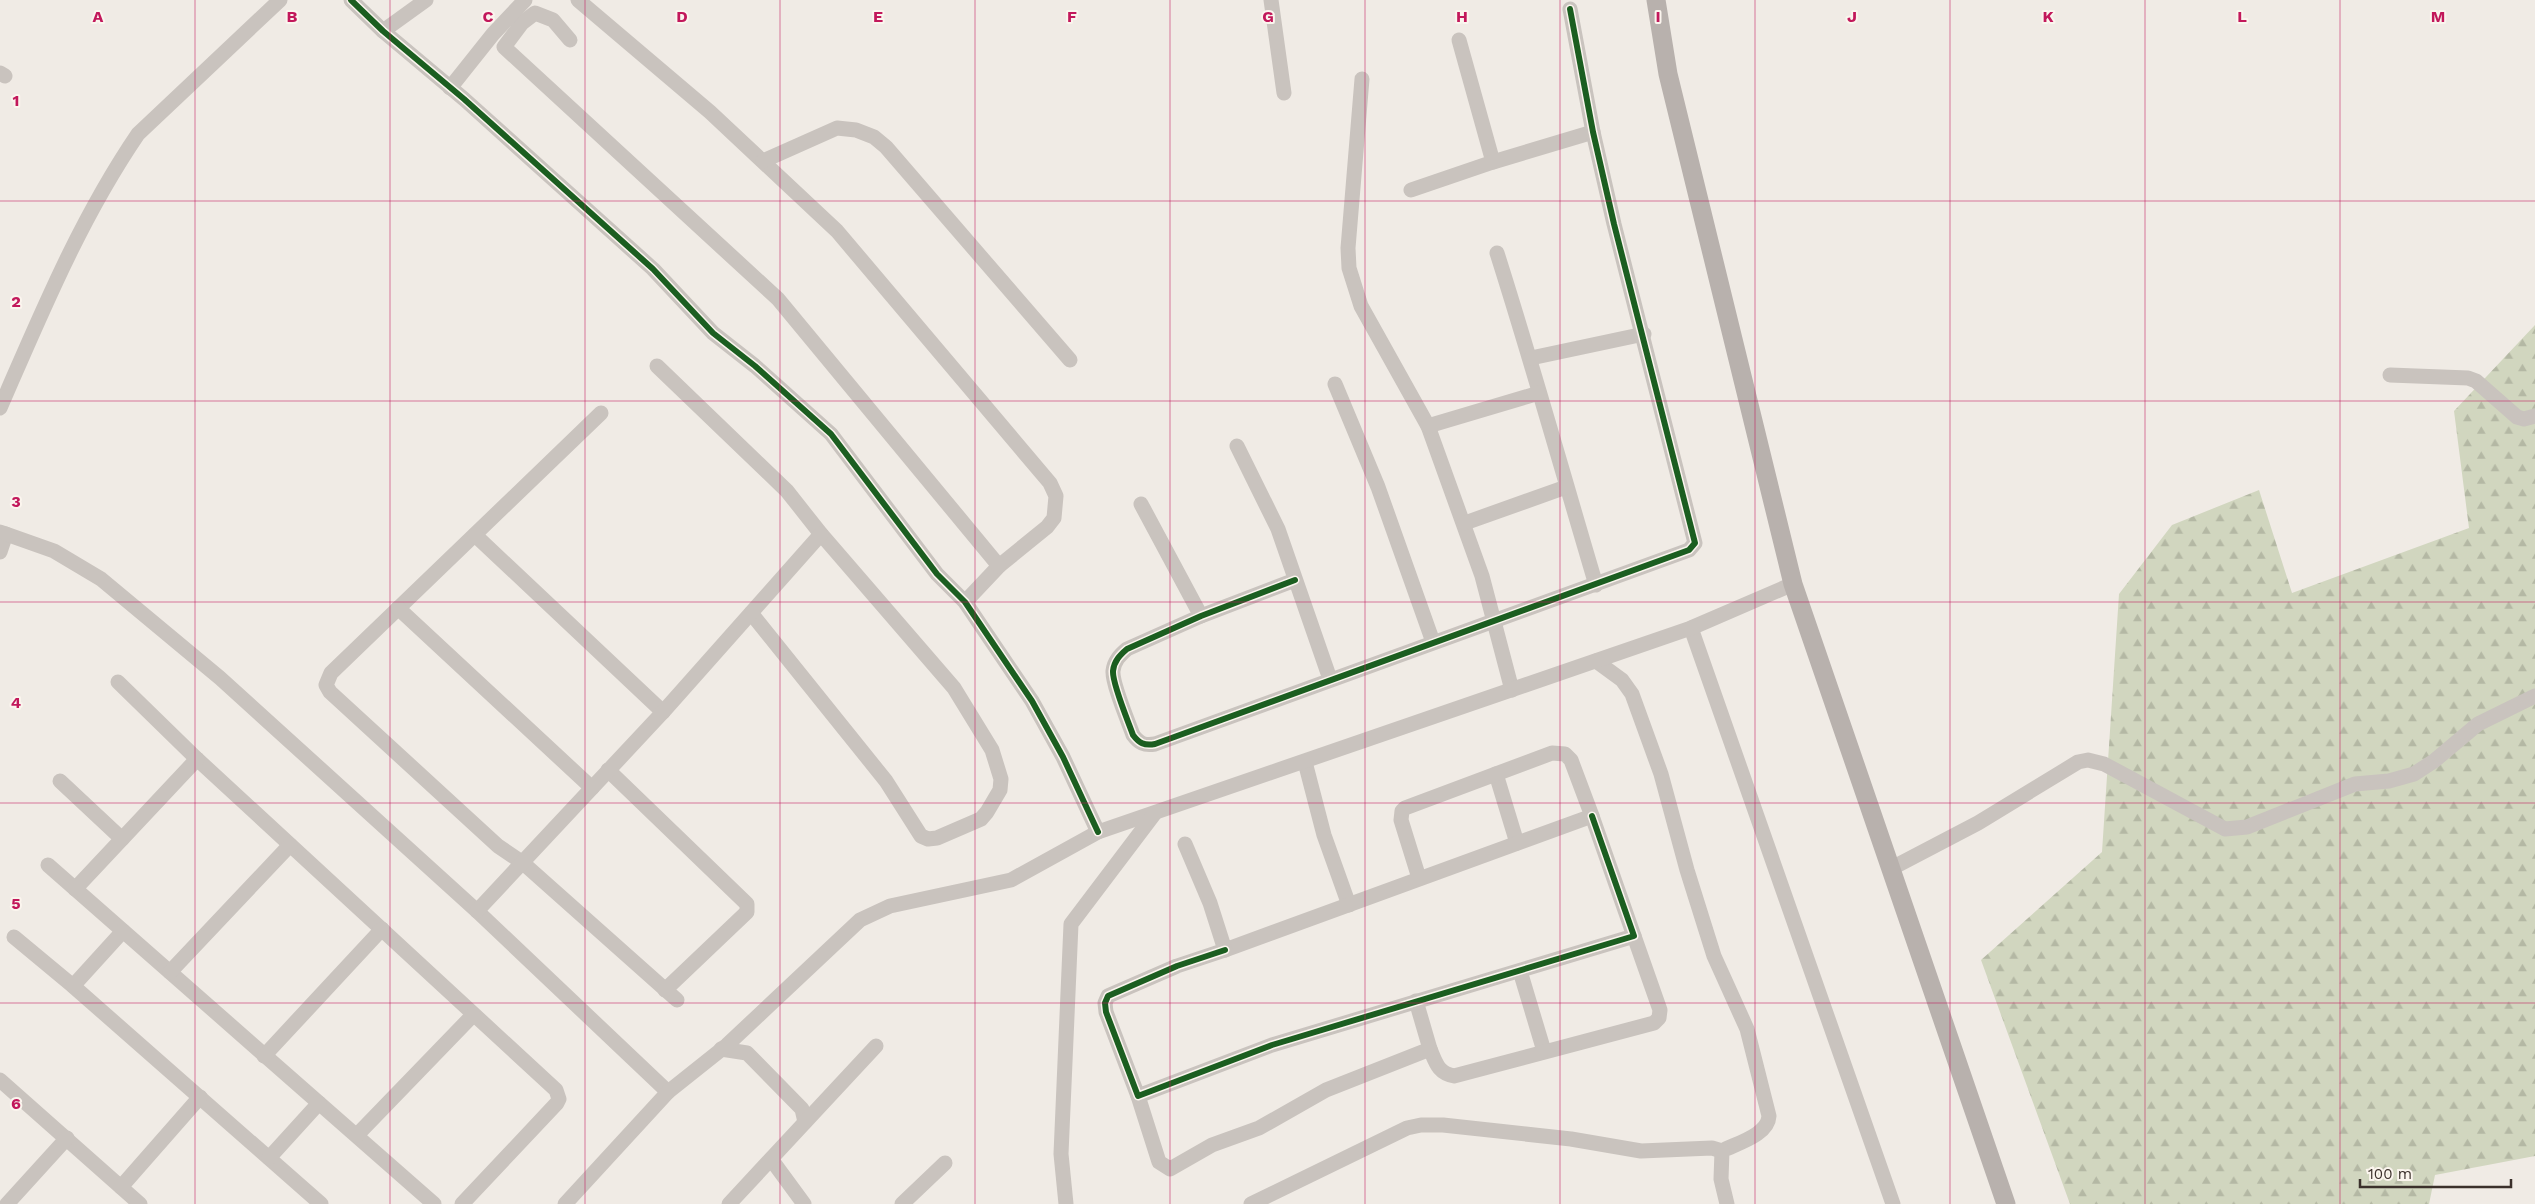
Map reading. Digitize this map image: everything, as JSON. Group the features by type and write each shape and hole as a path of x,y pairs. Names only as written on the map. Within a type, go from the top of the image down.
{"main road":[{"path":"1656,0 1671,84 1793,584 2006,1204"}],"street":[{"path":"0,408 70,250 128,148 138,134 280,0"},
{"path":"351,0 383,31 450,88 660,275 713,333 755,366 831,434 937,574 965,602 1032,701 1063,757 1098,832"},
{"path":"383,31 426,0"},
{"path":"450,88 493,34 525,0"},
{"path":"578,0 710,112 844,238 1050,483 1056,496 1054,518 1047,527 999,566 965,602"},
{"path":"1271,0 1284,93"},
{"path":"1295,580 1200,616 1128,649 1116,660 1113,676 1133,735 1138,742 1148,745 1155,744 1330,679 1596,585 1689,550 1695,543 1644,334 1614,224 1593,132 1570,9"},
{"path":"570,40 553,20 535,12 522,24 504,47 778,298 999,566"},
{"path":"1459,40 1493,162"},
{"path":"1362,79 1348,248 1349,268 1361,306 1428,426 1465,524 1496,620 1512,690"},
{"path":"763,161 837,128 856,130 874,137 886,147 1070,360"},
{"path":"1411,190 1493,162 1593,132"},
{"path":"1497,253 1531,358 1539,393 1596,585"},
{"path":"1531,358 1644,334"},
{"path":"657,366 779,482 821,534 954,688 992,750 1001,779 1000,790 987,812 981,818 937,838 928,839 921,836 886,781 751,613"},
{"path":"2390,375 2463,376 2476,381 2517,417 2524,419 2535,416"},
{"path":"1335,384 1384,502 1433,642"},
{"path":"1428,426 1539,393"},
{"path":"601,413 330,673 326,685 330,692 498,846 523,863 677,1000"},
{"path":"1237,446 1273,517 1330,679"},
{"path":"1465,524 1566,487"},
{"path":"1141,504 1200,616"},
{"path":"0,552 3,533 54,551 101,579 220,678 477,911 668,1092"},
{"path":"477,911 663,712 821,534"},
{"path":"475,535 663,712"},
{"path":"565,1204 668,1092 721,1049 800,978 846,931 860,920 885,908 1011,880 1098,832 1691,628 1793,584"},
{"path":"398,608 592,788"},
{"path":"1691,628 1893,1204"},
{"path":"1251,1204 1408,1128 1421,1125 1443,1125 1571,1138 1613,1148 1641,1151 1712,1148 1722,1151 1763,1130 1768,1122 1747,1029 1714,956 1687,870 1661,774 1632,694 1622,680 1596,661"},
{"path":"118,682 197,759 556,1090 559,1098 462,1204"},
{"path":"1892,868 1978,823 2078,762 2088,760 2104,764 2225,829 2237,829 2248,827 2355,784 2388,781 2414,774 2434,761 2478,724 2535,696"},
{"path":"1416,1001 1438,1069 1454,1076 1654,1023 1660,1010 1592,816 1571,760 1565,754 1552,753 1411,804 1402,811 1401,820 1419,878"},
{"path":"76,890 197,759"},
{"path":"1305,762 1324,835 1349,906"},
{"path":"608,770 743,898 748,908 665,990"},
{"path":"1496,774 1517,842"},
{"path":"60,781 122,839"},
{"path":"1066,1204 1060,1154 1071,924 1155,813"},
{"path":"1430,1049 1326,1090 1259,1128 1212,1146 1170,1169 1159,1162 1138,1096 1106,1012 1105,1003 1108,996 1177,966 1349,906 1419,878 1592,816"},
{"path":"1185,844 1210,903 1225,950"},
{"path":"170,972 290,845"},
{"path":"48,865 434,1204"},
{"path":"264,1056 382,929"},
{"path":"74,986 123,931"},
{"path":"1138,1096 1272,1045 1634,936"},
{"path":"14,937 74,986 321,1204"},
{"path":"1520,971 1544,1051"},
{"path":"357,1135 473,1015"},
{"path":"729,1204 876,1046"},
{"path":"721,1049 746,1053 802,1109 805,1122"},
{"path":"0,1080 140,1204"},
{"path":"121,1187 200,1097"},
{"path":"269,1158 319,1103"},
{"path":"7,1204 67,1138"},
{"path":"1722,1151 1721,1179 1727,1204"},
{"path":"771,1159 804,1204"},
{"path":"902,1204 946,1163"}],"green space":[{"path":"2535,325 2535,1156 2435,1175 2429,1204 2070,1204 1981,960 2102,852 2119,594 2172,525 2259,490 2292,593 2469,528 2454,411"}],"cycle path":[{"path":"351,0 383,31 464,99 653,269 713,333 755,366 831,434 937,574 965,602 1032,701 1063,757 1098,832"},
{"path":"1295,580 1201,616 1127,649 1118,658 1113,671 1113,677 1133,735 1137,740 1148,745 1155,744 1689,550 1695,543 1614,224 1593,132 1570,9"},
{"path":"1225,950 1177,966 1108,996 1105,1003 1106,1012 1138,1096 1272,1045 1634,936 1592,816"}]}
